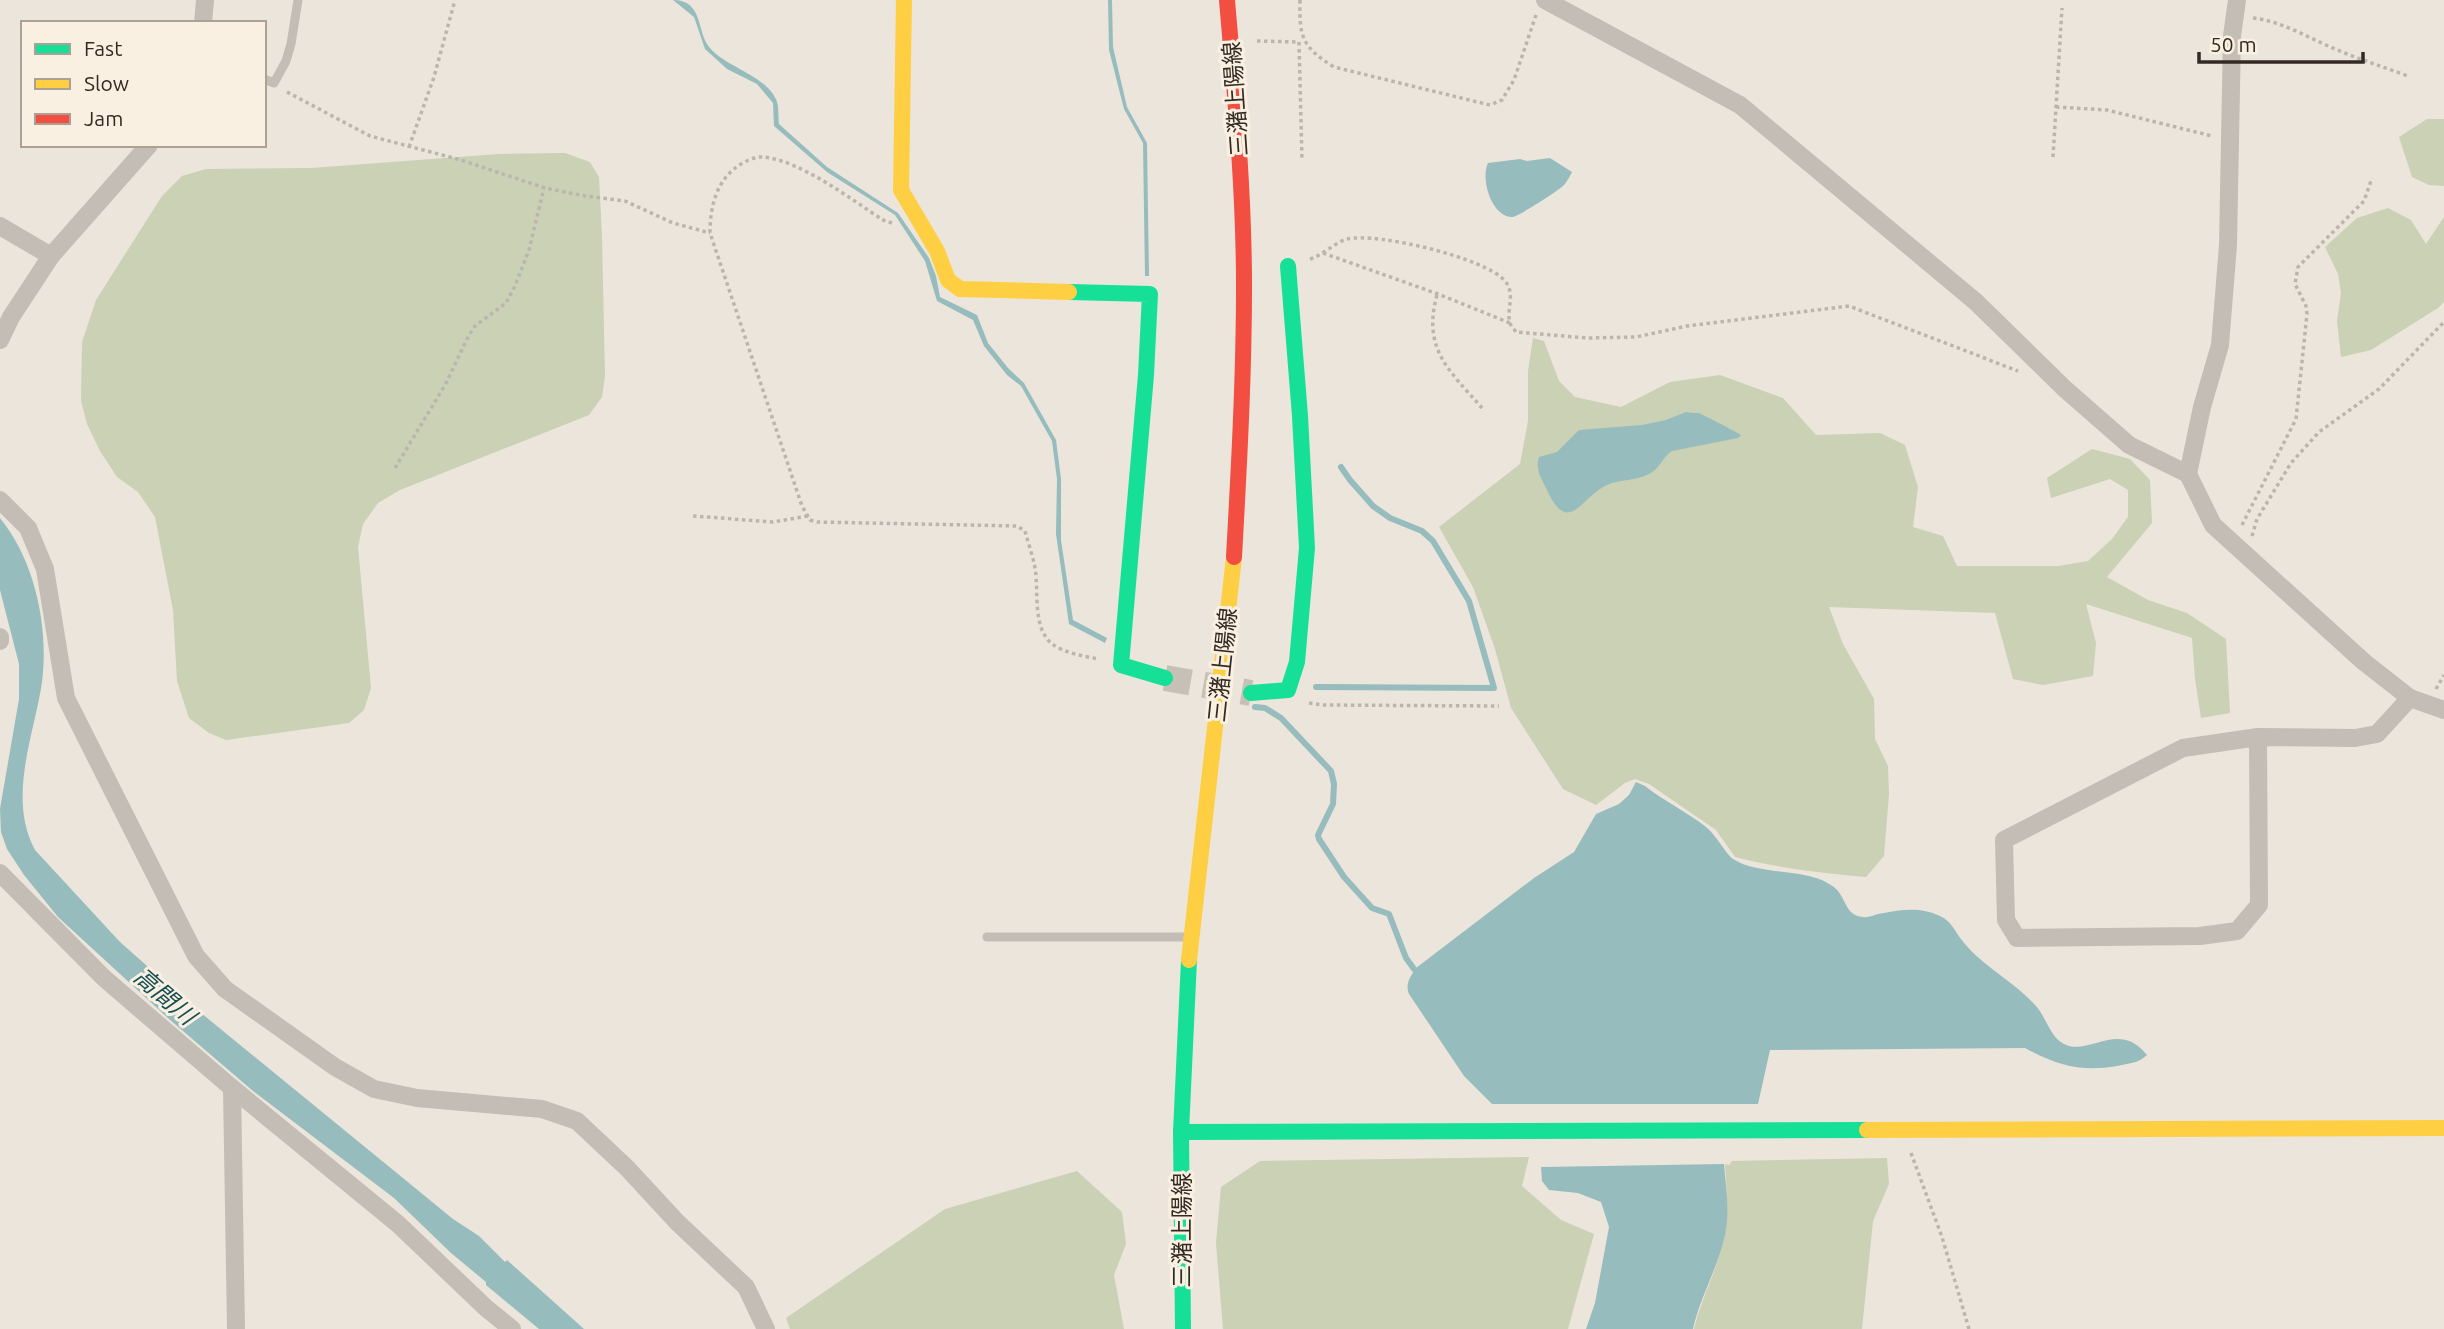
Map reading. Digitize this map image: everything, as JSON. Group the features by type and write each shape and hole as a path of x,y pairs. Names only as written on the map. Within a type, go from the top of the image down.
{"street":[{"path":"203,21 205,0"},
{"path":"904,0 901,190 937,251 948,281 960,289 1150,294 1146,375 1121,665 1165,678"},
{"name":"三潴上陽線","path":"1183,1329 1181,1132 1188,968 1234,556 1241,431 1244,285 1239,148 1227,0"},
{"path":"1541,6 1740,105 1976,302 2065,389 2129,445 2188,474 2213,525 2364,662 2410,698 2444,710"},
{"path":"2188,474 2202,407 2220,345 2228,245 2232,36 2236,8"},
{"path":"0,340 11,317 51,256 147,147"},
{"path":"0,226 51,256"},
{"path":"1251,693 1287,690 1297,662 1307,548 1288,266"},
{"path":"0,500 29,528 45,569 66,698 196,956 225,989 335,1067 374,1089 416,1098 542,1109 577,1121 628,1168 677,1222 746,1287 765,1329"},
{"path":"2258,737 2259,905 2237,931 2200,936 2017,938 2006,920 2004,840 2183,748 2258,737 2355,738 2377,734 2410,698"},
{"path":"0,873 104,978 232,1088 398,1224 486,1308 512,1329"},
{"path":"232,1088 236,1329"},
{"path":"1181,1132 2444,1128"}],"lane":[{"path":"269,81 286,61 298,0"},
{"path":"987,937 1192,936"}],"path":[{"path":"409,147 434,77 455,0"},
{"path":"1300,0 1302,160"},
{"path":"1302,41 1311,53 1334,67 1490,105 1502,100 1514,80 1541,6"},
{"path":"2053,157 2062,8"},
{"path":"2236,8 2361,60 2408,76"},
{"path":"1257,41 1302,41"},
{"path":"269,81 370,136 461,160 545,188 625,201 673,223 710,233"},
{"path":"2056,107 2107,110 2229,139"},
{"path":"893,223 822,181 780,160 761,156 740,163 726,175 710,211 710,233 736,303 802,506 810,520 817,522 1017,526 1025,531 1035,566 1038,613 1051,643 1073,653 1121,665"},
{"path":"2239,548 2296,419 2307,314 2295,284 2298,267 2364,201 2372,178"},
{"path":"395,468 445,385 468,335 475,326 506,303 528,250 545,188"},
{"path":"1510,323 1511,298 1506,282 1485,266 1429,248 1367,239 1348,239 1323,253 1510,323 1516,332 1587,338 1636,337 1687,326 1849,306 2027,374"},
{"path":"1438,294 1432,315 1432,338 1446,367 1482,408"},
{"path":"2239,548 2291,463 2319,432 2379,389 2444,322"},
{"path":"693,516 773,522 808,516"},
{"path":"1287,690 1302,702 1323,705 1499,706"},
{"path":"1905,1130 1942,1237 1969,1329"}],"green space":[{"path":"2427,119 2444,119 2444,186 2429,185 2412,177 2399,137"},
{"path":"565,153 590,162 599,177 605,376 602,397 589,415 400,490 378,503 363,524 358,547 371,688 364,710 349,723 226,740 209,733 189,718 177,681 173,610 155,517 138,492 117,477 87,424 81,401 82,342 96,300 162,196 182,176 206,169 311,168 499,154"},
{"path":"2388,208 2411,220 2426,244 2444,217 2444,302 2371,350 2341,357 2337,321 2341,293 2338,274 2325,247 2357,218"},
{"path":"1533,338 1544,341 1559,381 1575,397 1621,407 1670,382 1720,375 1783,398 1816,435 1880,433 1905,445 1918,487 1913,527 1943,536 1957,566 2058,566 2088,561 2112,539 2128,517 2128,490 2110,479 2051,498 2047,478 2092,449 2130,459 2150,480 2152,523 2107,577 2148,600 2187,613 2226,639 2230,713 2201,718 2192,638 2086,604 2096,643 2093,676 2043,685 2013,679 1995,613 1829,607 1843,644 1874,699 1875,739 1888,766 1889,794 1884,856 1866,877 1800,870 1735,857 1716,830 1649,784 1635,779 1625,783 1596,805 1563,789 1511,708 1495,649 1473,587 1439,527 1520,464 1528,421 1528,371"},
{"path":"1529,1157 1522,1186 1561,1220 1594,1234 1568,1329 1223,1329 1216,1243 1221,1187 1260,1161"},
{"path":"1887,1158 1889,1184 1873,1221 1862,1329 1694,1329 1723,1241 1727,1202 1725,1164 1729,1165 1732,1161"},
{"path":"1077,1171 1122,1212 1126,1244 1114,1275 1124,1329 790,1329 786,1318 945,1209"}],"water":[{"path":"673,0 683,1 695,11 706,41 717,55 765,85 772,93 778,104 779,124 827,167 898,213 929,258 940,297 977,315 988,343 1024,383 1056,440 1061,479 1061,540 1073,620 1107,638 1105,643 1069,624 1056,534 1057,479 1052,441 1021,386 1007,375 984,346 973,320 937,301 925,261 895,215 827,172 774,126 773,103 757,84 727,69 705,49 694,17"},
{"path":"1108,0 1112,0 1113,47 1127,107 1147,143 1149,276 1145,276 1143,143 1124,109 1109,50"},
{"path":"1550,158 1572,172 1563,186 1516,216 1505,215 1499,211 1487,187 1488,163"},
{"path":"1686,412 1699,413 1741,435 1738,438 1672,451 1653,472 1607,485 1575,510 1562,511 1554,503 1539,473 1539,457 1557,452 1579,430 1642,425"},
{"name":"高間川","path":"0,518 12,535 31,574 41,617 44,661 42,682 23,788 27,830 35,850 120,942 190,1004 453,1219 479,1236 505,1262 507,1260 584,1329 539,1329 486,1285 486,1282 451,1253 394,1198 253,1091 169,1019 58,917 24,875 7,849 1,832 0,809 19,699 19,664 0,590"},
{"path":"1636,782 1706,827 1733,859 1744,865 1824,881 1839,892 1849,910 1857,916 1917,910 1944,918 1969,949 2036,1006 2055,1037 2064,1044 2074,1047 2115,1039 2125,1040 2147,1055 2132,1063 2083,1068 2060,1063 2025,1048 1770,1050 1758,1104 1492,1104 1464,1076 1409,994 1410,978 1416,968 1534,878 1574,852 1596,814 1619,804 1629,795"},
{"path":"1724,1164 1727,1208 1725,1235 1693,1329 1586,1329 1595,1303 1609,1227 1601,1202 1578,1193 1549,1190 1542,1181 1541,1167"}],"waterway":[{"path":"1316,687 1494,688 1469,601 1433,541 1422,531 1390,518 1373,506 1341,467"},
{"path":"1255,707 1265,708 1281,718 1331,771 1334,784 1333,804 1318,835 1319,839 1344,877 1372,908 1389,914 1406,958 1414,969"}],"tunnel":[{"path":"1165,678 1251,693"}],"traffic: fast":[{"path":"1251,693 1288,690 1297,662 1307,548 1288,266"},
{"path":"1069,292 1150,294 1146,375 1121,665 1165,678"},
{"path":"1183,1329 1181,1132 1189,960"},
{"path":"1181,1132 1867,1130"}],"traffic: slow":[{"path":"904,0 901,190 937,251 948,280 960,289 1069,292"},
{"path":"1189,960 1234,557"},
{"path":"1867,1130 2444,1128"}],"traffic: jam":[{"path":"1227,0 1244,250 1242,388 1234,557"}]}
